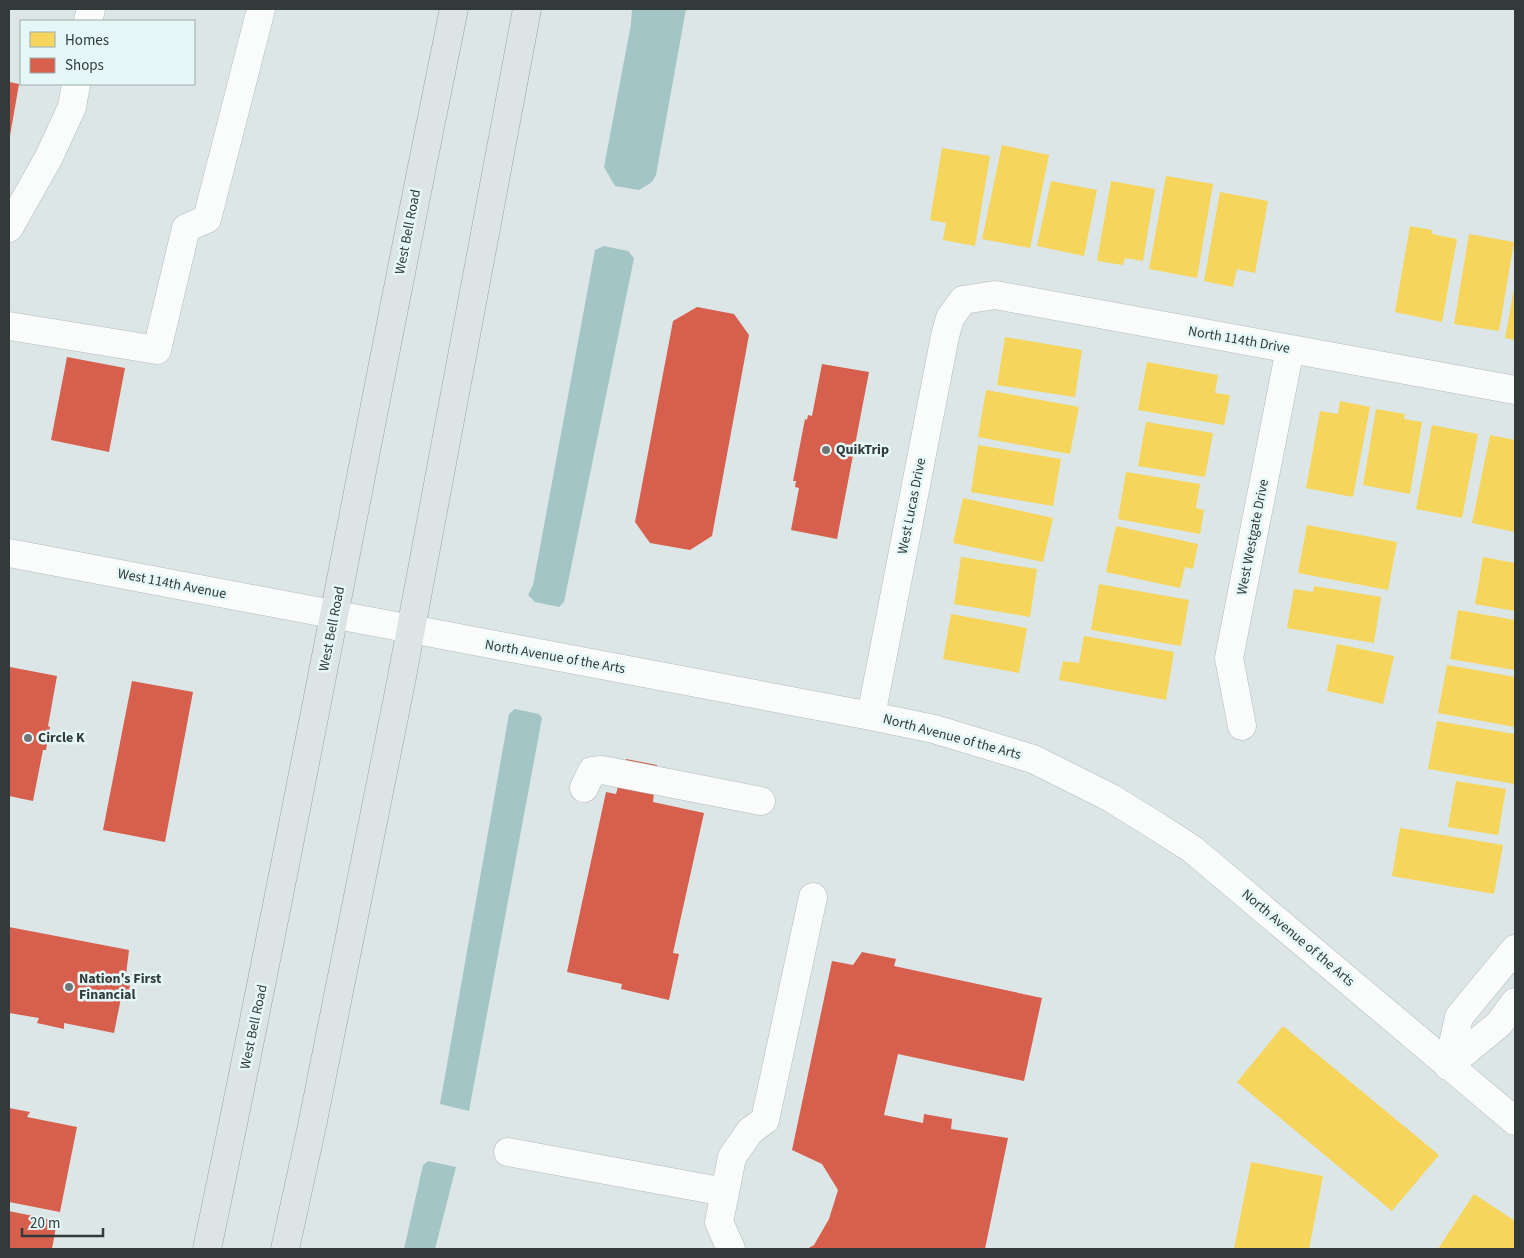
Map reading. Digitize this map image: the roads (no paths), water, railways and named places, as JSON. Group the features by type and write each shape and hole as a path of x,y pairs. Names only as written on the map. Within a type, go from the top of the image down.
{"main road":[{"name":"West Bell Road","path":"207,1249 268,960 408,235 454,9"},
{"path":"285,1249 312,1126 412,630 527,9"}],"street":[{"path":"9,326 156,350 186,228 207,219 260,9"},
{"path":"10,225 49,157 72,107 76,85"},
{"name":"North 114th Drive","path":"963,300 995,294 1515,390"},
{"name":"West Lucas Drive","path":"871,716 945,336 950,318 963,300"},
{"name":"West Westgate Drive","path":"1242,726 1229,658 1290,349"},
{"name":"West 114th Avenue","path":"9,553 335,614"},
{"name":"North Avenue of the Arts","path":"335,614 934,729 1032,759 1111,798 1192,849 1515,1121"},
{"path":"584,788 592,771 602,770 761,801"},
{"path":"731,1249 719,1222 732,1157 750,1131 765,1120 813,897"},
{"path":"1448,1066 1459,1017 1515,949"},
{"path":"1448,1066 1499,1024 1515,1002"},
{"path":"508,1152 725,1192"}],"water":[{"path":"632,9 686,9 656,175 652,182 639,190 615,186 604,167 631,24"},
{"path":"604,246 628,251 634,258 564,602 559,607 535,602 528,595 533,585 595,250"},
{"path":"515,709 539,714 542,718 469,1111 440,1104 509,714"},
{"path":"428,1161 456,1167 435,1249 404,1249 423,1165"}],"place":[{"name":"QuikTrip","path":"826,450"},
{"name":"Circle K","path":"28,738"},
{"name":"Nation's First Financial","path":"69,987"}]}
